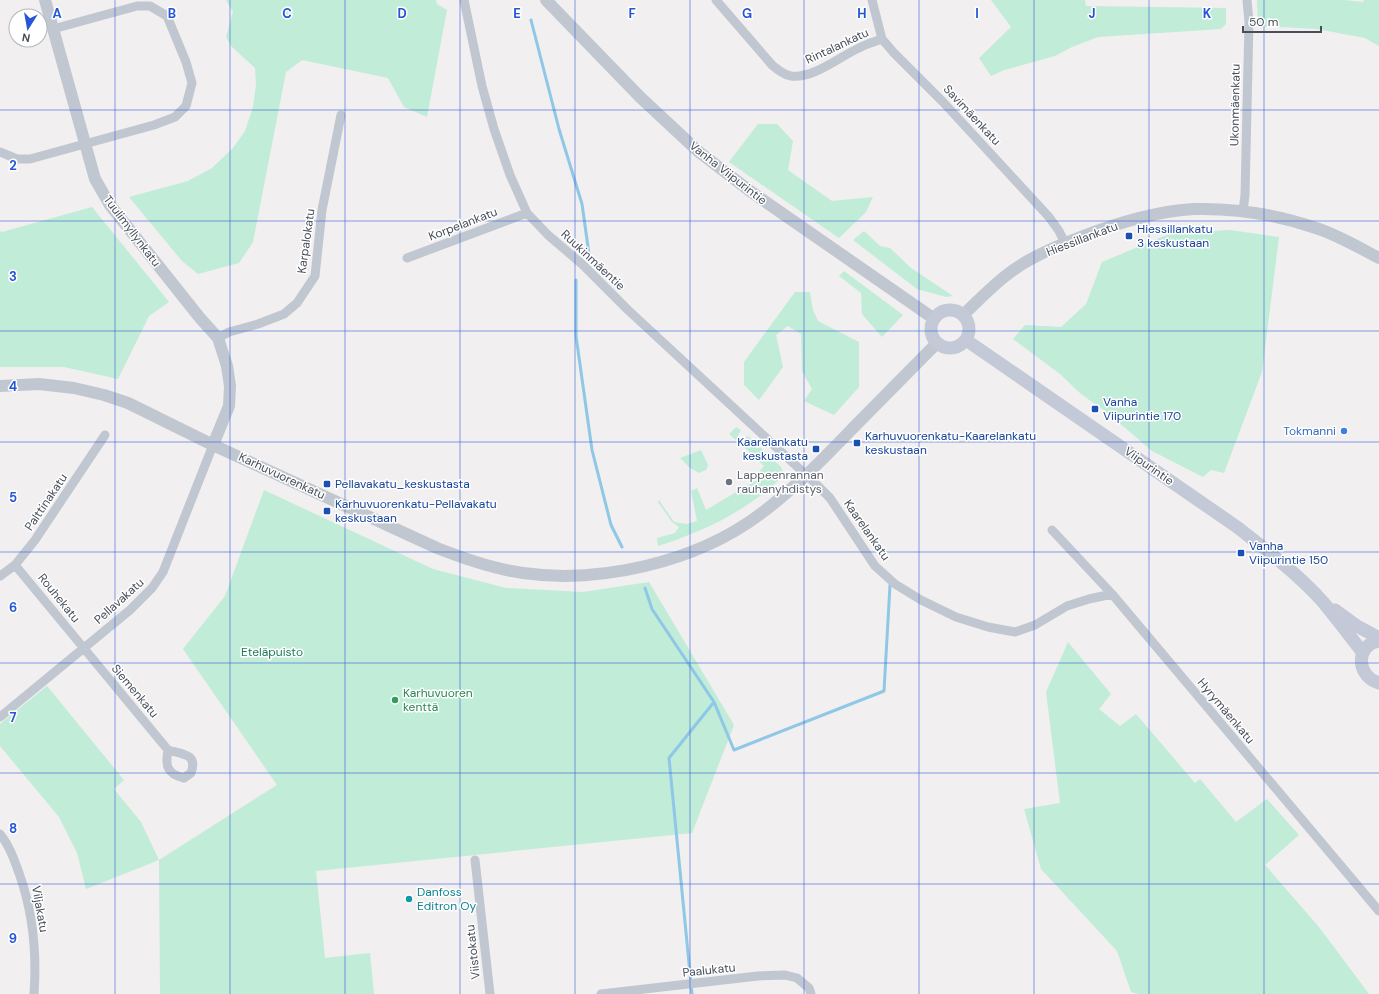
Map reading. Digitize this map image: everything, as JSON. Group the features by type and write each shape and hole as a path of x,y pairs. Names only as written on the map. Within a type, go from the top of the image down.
{"main road":[{"path":"951,309 964,315 968,320 970,327 966,340 961,345 955,348 942,347 932,338 931,331 933,318 944,310 951,309"},
{"name":"Viipurintie","path":"966,340 1237,527 1276,558 1323,602 1357,626 1379,638"},
{"name":"Viipurintie","path":"1323,602 1363,654"},
{"path":"1379,641 1368,646 1361,660 1364,672 1373,681 1379,683"}],"street":[{"name":"Tuulimyllynkatu","path":"45,0 96,179 110,205 200,318 218,338 227,366 230,386 229,406 213,445"},
{"name":"Ruukinmäentie","path":"464,0 482,86 494,129 510,175 527,213 548,235 583,265 628,310 807,475"},
{"name":"Vanha Viipurintie","path":"546,0 640,96 699,152 750,191 933,318"},
{"name":"Rintalankatu","path":"716,0 772,66 790,76 801,76 817,71 860,47 882,39"},
{"name":"Savimäenkatu","path":"872,0 882,39 943,102 1049,217 1059,231 1064,243"},
{"name":"Ukonmäenkatu","path":"1242,211 1245,195 1249,37 1247,0"},
{"path":"0,152 17,159 30,159 154,125 175,117 186,106 192,83 186,62 167,16 150,6 137,6 53,28"},
{"name":"Karpalokatu","path":"218,338 228,332 258,324 284,314 297,303 315,276 322,210 341,115"},
{"name":"Hiessillankatu","path":"964,315 986,292 1008,273 1064,243 1096,231 1154,215 1194,209 1242,211 1283,219 1320,229 1379,258"},
{"name":"Korpelankatu","path":"407,258 527,213"},
{"name":"Karhuvuorenkatu","path":"0,386 39,384 74,388 104,395 128,403 213,445 443,551 470,561 506,570 545,574 582,575 621,571 659,562 698,549 729,535 758,516 807,475 937,343"},
{"name":"Palttinakatu","path":"0,576 15,564 35,540 105,435"},
{"name":"Pellavakatu","path":"0,716 142,599 152,588 163,572 213,445"},
{"name":"Kaarelankatu","path":"807,475 830,498 875,566 895,584 921,600 956,617 988,627 1015,632 1035,625 1067,606 1112,594"},
{"name":"Hyrymäenkatu","path":"1052,530 1112,594 1379,911"},
{"name":"Rouhekatu","path":"15,564 83,647"},
{"name":"Siemenkatu","path":"83,647 168,750"},
{"name":"Viljakatu","path":"0,834 6,841 16,863 30,907 36,970 34,994"},
{"name":"Viistokatu","path":"475,860 490,994"},
{"name":"Paalukatu","path":"601,994 758,976 784,975 797,978 809,988 811,994"}],"green space":[{"path":"226,0 436,0 437,4 447,10 427,117 404,107 388,78 302,60 286,72 253,242 239,263 198,274 182,261 129,197 188,181 212,168 233,148 245,131 253,107 256,85 255,68 231,46 226,37 233,12"},
{"path":"991,0 1085,0 1086,6 1226,8 1226,24 1221,29 1098,37 1072,47 1055,56 1004,70 991,76 979,58 1011,27"},
{"path":"1257,0 1344,0 1363,2 1364,0 1379,0 1379,46 1365,38 1317,29 1258,26"},
{"path":"758,124 777,124 793,141 788,170 832,201 873,197 866,212 839,238 729,162"},
{"path":"92,207 169,302 149,316 118,379 64,367 0,367 0,231 2,232"},
{"path":"1230,230 1279,237 1262,372 1224,473 1211,470 1203,477 1152,451 1109,414 1081,394 1060,374 1013,339 1025,325 1061,327 1086,304 1102,262 1169,234"},
{"path":"864,231 880,246 890,248 911,268 953,296 946,297 917,289 853,240"},
{"path":"844,271 903,315 882,337 862,314 861,293 839,276"},
{"path":"795,292 810,292 813,310 818,321 859,342 859,387 834,415 804,401 812,389 802,371 801,334 788,326 776,335 783,367 759,400 744,385 744,362"},
{"path":"736,427 741,430 736,440 729,434"},
{"path":"748,436 781,467 784,475 754,501 739,510 707,527 658,546 657,538 675,533 679,527 672,522 658,502 659,500 674,522 687,524 697,521 691,491 697,488 706,510 760,478 757,474 764,466 740,443"},
{"path":"701,450 708,465 706,470 699,473 690,468 680,458"},
{"name":"Eteläpuisto","path":"264,490 433,569 506,588 583,592 649,582 734,725 692,833 316,871 325,958 370,953 374,994 160,994 159,860 277,785 183,649 225,596"},
{"path":"1068,642 1111,694 1099,709 1120,726 1136,714 1195,783 1200,779 1236,822 1267,799 1299,835 1265,865 1319,927 1369,994 1139,994 1131,992 1117,951 1041,869 1024,809 1060,803 1046,692"},
{"path":"47,686 124,780 114,789 141,822 159,860 86,889 77,853 59,817 0,746 0,724"}],"waterway":[{"path":"531,20 559,129 582,204 589,254"},
{"path":"576,280 576,336 592,450 611,525 622,547"},
{"path":"714,702 734,750 884,691 890,585"},
{"path":"645,588 652,609 714,702 669,758 692,994"}],"place":[{"name":"Hiessillankatu 3 keskustaan","path":"1129,236"},
{"name":"Vanha Viipurintie 170","path":"1095,409"},
{"name":"Tokmanni","path":"1344,431"},
{"name":"Karhuvuorenkatu-Kaarelankatu keskustaan","path":"857,443"},
{"name":"Kaarelankatu keskustasta","path":"816,449"},
{"name":"Lappeenrannan rauhanyhdistys","path":"729,482"},
{"name":"Pellavakatu_keskustasta","path":"327,484"},
{"name":"Karhuvuorenkatu-Pellavakatu keskustaan","path":"327,511"},
{"name":"Vanha Viipurintie 150","path":"1241,553"},
{"name":"Karhuvuoren kenttä","path":"395,700"},
{"name":"Danfoss Editron Oy","path":"409,899"}]}
